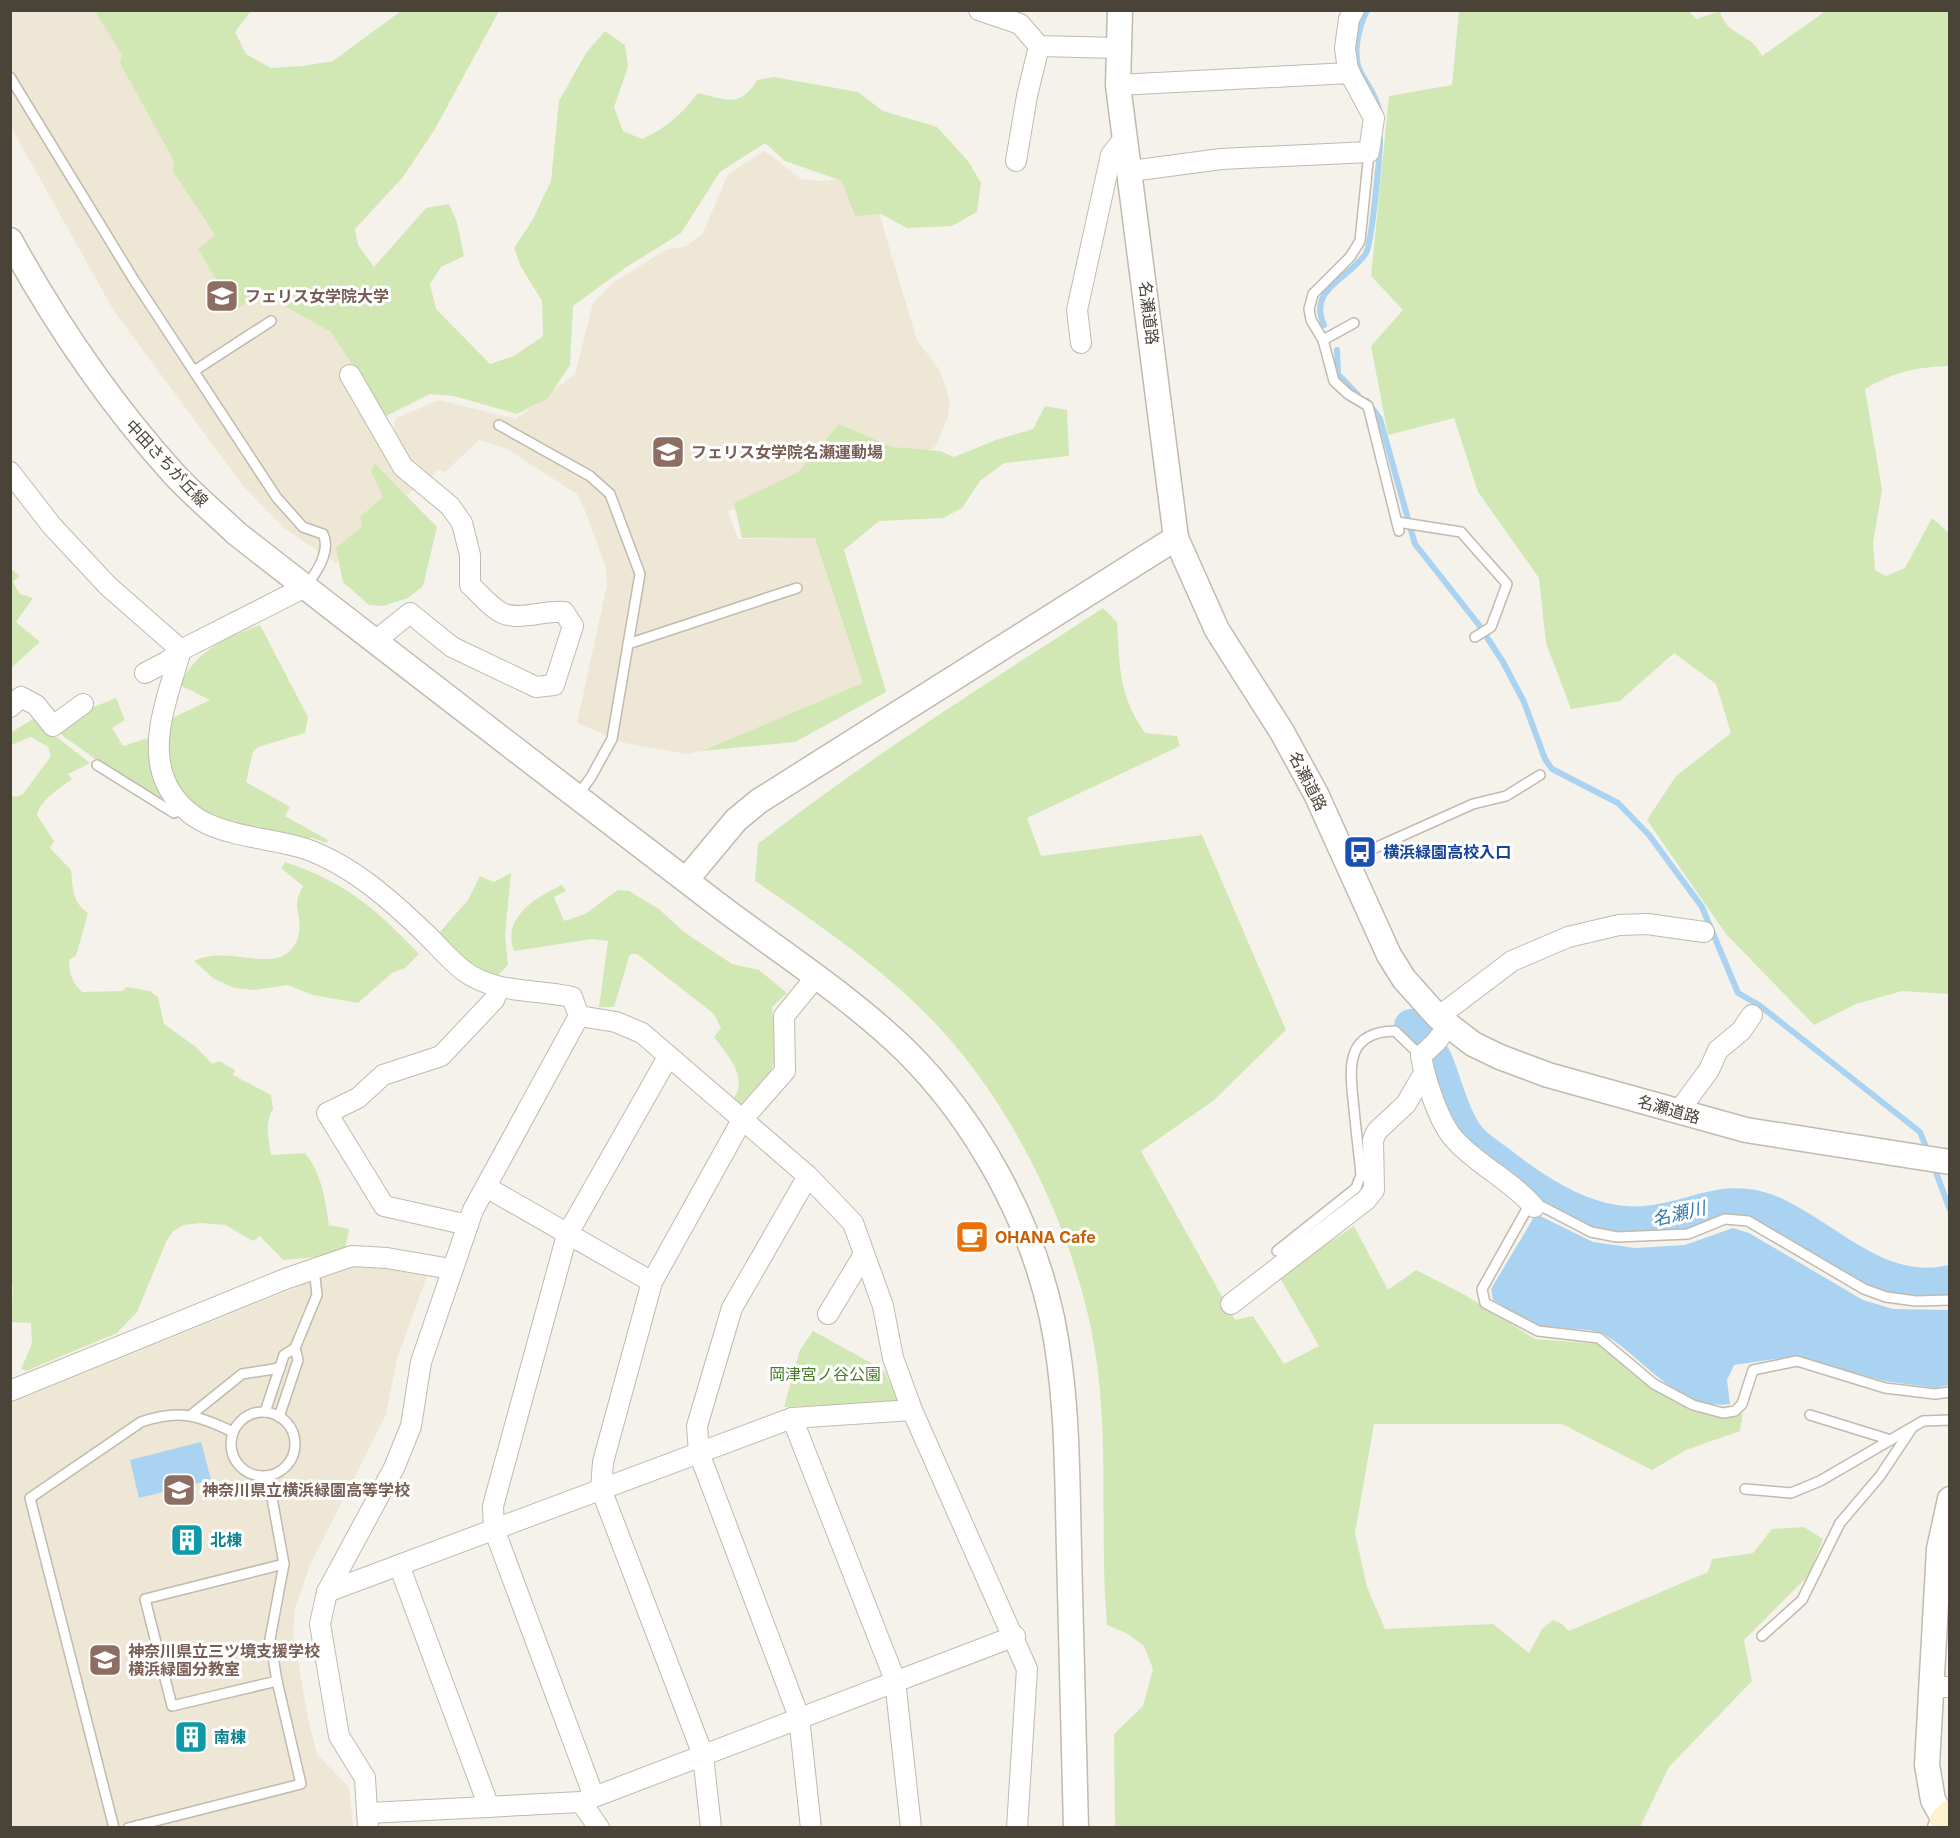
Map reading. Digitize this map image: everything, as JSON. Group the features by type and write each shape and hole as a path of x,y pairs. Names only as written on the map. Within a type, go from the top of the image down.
{"street":[{"path":"979,10 1020,24 1039,46 1119,48"},
{"name":"名瀬道路","path":"1120,10 1118,85 1131,171 1176,538 1217,630 1282,732 1316,794 1389,955 1404,979 1441,1029 1500,1057 1548,1075 1746,1130 1939,1160"},
{"path":"1131,171 1221,159 1369,152 1374,118 1350,73 1345,48 1349,19 1354,10"},
{"path":"1016,161 1027,96 1039,46"},
{"path":"1118,85 1350,73"},
{"path":"1081,343 1077,310 1111,155 1126,136"},
{"name":"中田さちが丘線","path":"10,240 18,270 92,375 175,475 236,533 686,880 862,1012 905,1051 940,1090 980,1145 1010,1199 1037,1267 1051,1316 1064,1394 1076,1827"},
{"path":"350,375 387,427 403,467 450,506 462,523 470,555 470,585 502,613 521,616 548,610 564,612 573,627 554,685 536,687 452,646 410,613 375,641"},
{"path":"10,472 52,525 108,586 181,650"},
{"path":"686,880 736,820 759,801 1176,538"},
{"path":"145,673 168,661 181,650 304,587"},
{"path":"181,650 160,727 160,757 166,782 183,809 201,822 238,835 304,848 344,868 389,898 464,971 500,988 572,997 579,1016 486,1187 468,1225 451,1269 421,1362 411,1426 394,1468 327,1592 321,1624 339,1736 365,1778 369,1820 587,1799 1015,1636"},
{"path":"10,707 21,697 36,705 53,726 82,704"},
{"path":"1231,1304 1366,1200 1374,1190 1373,1140 1377,1131 1406,1104 1422,1064 1441,1029 1512,961 1568,937 1619,925 1647,924 1704,932"},
{"path":"711,1827 703,1755 601,1489 603,1462 652,1282 742,1120 785,1071 784,1016 815,978"},
{"path":"468,1225 384,1206 327,1113 358,1098 383,1075 441,1056 494,1000 500,988"},
{"path":"1678,1112 1709,1070 1718,1050 1741,1031 1752,1015"},
{"path":"579,1016 616,1022 642,1033 808,1176 853,1223 863,1256 883,1306 892,1358 912,1410 1015,1636 1027,1669 1017,1827"},
{"path":"599,1827 587,1799 494,1529 492,1506 567,1235 668,1057"},
{"path":"1422,1064 1446,1129 1457,1143 1534,1207"},
{"path":"808,1176 732,1308 697,1426 699,1453 799,1717 811,1827"},
{"path":"486,1187 652,1282"},
{"path":"10,1391 134,1339 352,1256 387,1258 451,1269"},
{"path":"828,1314 863,1256"},
{"path":"327,1592 792,1418 912,1410"},
{"path":"792,1418 896,1680 911,1827"},
{"path":"1945,1820 1933,1800 1927,1765 1940,1687 1944,1550 1950,1499"},
{"path":"399,1565 489,1807"}],"lane":[{"path":"10,77 134,280 283,505 303,527 323,534 326,548 315,575 304,587"},
{"path":"1369,152 1360,241 1350,257 1313,294 1309,309 1311,320 1323,340 1334,381 1348,394 1368,406 1398,526 1416,525 1461,532 1507,585 1491,627 1477,636"},
{"path":"194,371 271,321"},
{"path":"1323,340 1354,323"},
{"path":"499,425 590,476 610,494 640,574 612,739 578,795"},
{"path":"628,644 797,588"},
{"path":"97,765 174,813 183,809"},
{"path":"1346,861 1473,804 1506,796 1540,775"},
{"path":"1277,1251 1356,1188 1361,1175 1349,1066 1362,1040 1378,1032 1395,1031 1422,1064"},
{"path":"1950,1300 1916,1301 1886,1297 1864,1289 1748,1221 1725,1219 1688,1234 1617,1237 1591,1232 1541,1206 1528,1207 1482,1289 1485,1303 1538,1331 1599,1338 1654,1384 1693,1405 1723,1413 1735,1411 1742,1404 1753,1370 1797,1361 1885,1388 1935,1394 1950,1392"},
{"path":"265,1412 284,1355 295,1348 317,1295 314,1269"},
{"path":"279,1416 298,1360 295,1348"},
{"path":"191,1415 242,1374 280,1368"},
{"path":"265,1412 279,1416 291,1426 295,1438 295,1449 284,1469 268,1476 252,1475 232,1458 230,1446 237,1423 246,1416 265,1412"},
{"path":"114,1827 30,1498 141,1422 160,1416 191,1415 200,1416 233,1432"},
{"path":"1810,1415 1891,1440"},
{"path":"1745,1489 1791,1493 1820,1481 1923,1421 1950,1420"},
{"path":"1762,1636 1802,1600 1840,1522 1881,1476 1912,1428"},
{"path":"133,1827 301,1784 277,1681 270,1639 284,1564 268,1476"},
{"path":"277,1681 172,1706 145,1599 284,1564"}],"shaded area":[{"name":"フェリス女学院大学","path":"10,11 125,11 373,353 398,470 414,489 371,526 336,563 284,528 244,487 114,311 11,127"},
{"name":"フェリス女学院名瀬運動場","path":"765,151 801,179 818,181 852,178 873,193 917,340 940,371 946,388 950,402 948,417 936,446 923,454 776,500 728,511 738,539 815,538 863,683 753,736 702,751 687,754 625,743 577,723 607,585 606,568 577,494 507,449 479,440 445,472 437,470 429,480 404,458 394,426 396,418 439,400 516,419 575,374 593,303 613,283 667,249 685,247 703,233 728,174"},
{"name":"神奈川県立横浜緑園高等学校","path":"383,1265 427,1276 397,1359 386,1415 310,1565 295,1609 293,1631 308,1719 317,1754 349,1787 353,1827 11,1828 11,1403 295,1288 314,1275 336,1268"}],"green space":[{"path":"1688,10 1696,19 1720,11 1728,26 1752,42 1762,56 1823,13 1822,11 1949,11 1949,366 1906,372 1885,378 1865,389 1882,490 1873,543 1875,570 1886,576 1905,568 1932,518 1949,533 1949,994 1902,991 1856,1004 1814,1025 1726,934 1647,820 1676,776 1731,733 1716,684 1674,653 1620,701 1571,709 1546,643 1539,578 1478,492 1454,418 1388,435 1371,346 1403,310 1371,276 1389,96 1452,85 1459,11"},
{"path":"95,11 251,11 235,32 246,54 271,68 333,61 401,11 499,11 435,129 403,177 355,229 358,245 374,267 426,208 449,204 457,222 464,256 441,267 430,284 436,309 490,364 514,356 543,336 542,301 521,267 514,248 532,221 551,181 559,101 586,53 605,31 625,45 628,67 614,107 623,131 642,139 673,120 698,93 731,100 744,95 757,80 774,77 858,92 883,111 937,127 968,161 981,183 977,212 952,226 907,228 881,214 855,216 842,181 785,161 765,143 720,172 681,233 625,268 573,306 570,365 548,398 517,414 454,396 430,394 386,416 331,332 276,301 257,296 235,310 198,249 215,235 173,171 174,161 120,63 122,55"},
{"path":"1045,406 1067,410 1069,456 1004,463 980,481 962,508 943,518 879,521 844,550 886,692 795,742 702,751 863,683 815,538 742,538 734,503 798,472 839,424 892,447 940,451 954,457 996,440 1033,429"},
{"path":"375,464 437,527 423,586 408,598 383,606 369,605 343,582 336,548 362,527 360,517 383,497 371,471"},
{"path":"10,568 20,576 13,582 20,594 33,598 16,622 40,642 11,668"},
{"path":"1103,608 1117,622 1122,680 1136,719 1145,733 1177,736 1180,746 1027,818 1041,856 1202,835 1286,1030 1213,1101 1141,1151 1235,1320 1253,1316 1284,1364 1319,1346 1279,1276 1354,1226 1388,1290 1416,1270 1465,1295 1535,1339 1600,1344 1654,1387 1688,1409 1716,1417 1743,1414 1740,1431 1686,1450 1652,1470 1562,1424 1374,1424 1355,1533 1367,1587 1385,1629 1493,1624 1529,1653 1542,1629 1553,1620 1562,1624 1569,1631 1708,1572 1712,1559 1753,1553 1772,1529 1804,1527 1823,1539 1809,1575 1744,1640 1752,1681 1669,1767 1640,1827 1115,1827 1114,1734 1143,1706 1153,1669 1144,1646 1128,1634 1107,1625 1102,1415 1099,1380 1084,1300 1071,1254 1032,1163 1008,1120 952,1041 881,973 798,910 755,881 758,844 842,782 971,693"},
{"path":"260,625 308,717 305,733 258,747 253,752 246,782 290,807 285,816 328,840 327,843 312,838 287,838 196,813 168,778 166,721 210,700 180,685 187,673 203,654 213,647"},
{"path":"116,698 125,720 112,728 123,746 151,737 155,781 168,806 112,771 59,733 94,707"},
{"path":"33,719 40,720 50,732 90,763 68,774 72,779 46,799 37,815 54,841 50,848 71,870 76,900 88,913 76,956 69,960 73,981 82,992 122,991 127,987 150,991 158,997 164,1024 196,1047 212,1064 219,1061 235,1070 233,1075 271,1095 273,1109 270,1114 268,1132 271,1155 305,1153 319,1178 329,1225 349,1229 345,1249 316,1257 283,1260 260,1236 253,1241 225,1225 201,1223 184,1225 173,1231 166,1242 137,1312 117,1333 26,1371 21,1369 32,1344 31,1323 11,1322 13,1285 10,1284 10,795 16,797 23,794 51,756 48,747 31,737 11,745 10,733"},
{"path":"285,862 343,888 374,910 419,954 405,968 392,973 358,1003 313,995 288,985 255,990 234,988 213,978 194,961 223,956 267,959 279,957 289,951 297,940 299,926 297,901 303,886 281,868"},
{"path":"511,873 505,935 508,965 496,977 455,953 439,933 468,900 480,876 494,882"},
{"path":"562,885 566,891 554,897 564,921 585,914 618,890 629,891 659,909 684,932 732,964 759,970 787,993 772,1007 776,1057 770,1073 741,1104 733,1100 739,1083 735,1067 714,1037 721,1028 714,1014 637,954 630,954 614,1007 599,1007 608,941 592,939 514,951 511,939 512,928 523,910 532,902"},
{"name":"岡津宮ノ谷公園","path":"813,1331 884,1370 899,1402 784,1407 800,1350"}],"water":[{"path":"1540,1216 1593,1242 1635,1248 1685,1245 1733,1228 1749,1233 1863,1300 1893,1309 1949,1310 1949,1385 1936,1388 1884,1381 1796,1356 1734,1365 1727,1380 1730,1404 1711,1404 1694,1400 1678,1392 1620,1345 1599,1332 1536,1324 1493,1300 1491,1289 1534,1217"},
{"path":"201,1442 211,1480 139,1498 130,1460"}],"waterway":[{"path":"1367,10 1359,32 1357,56 1360,71 1380,114"},
{"path":"1324,325 1320,312 1321,302 1326,293 1366,253 1371,233 1380,139"},
{"path":"1337,350 1338,374 1358,395"},
{"path":"1367,401 1380,419 1415,544 1479,625 1503,662 1524,702 1545,759 1552,769 1618,803 1649,835 1702,907 1738,993 1759,1005 1920,1132 1928,1152"},
{"name":"名瀬川","path":"1411,1026 1435,1059 1458,1121 1472,1141 1531,1186 1569,1208 1589,1216 1631,1223 1653,1222 1729,1206 1760,1208 1798,1226 1859,1265 1880,1275 1902,1282 1925,1285 1950,1282"},
{"path":"1934,1167 1950,1210"}],"place":[{"name":"フェリス女学院大学","path":"222,296"},
{"name":"フェリス女学院名瀬運動場","path":"668,452"},
{"name":"横浜緑園高校入口","path":"1360,852"},
{"name":"OHANA Cafe","path":"972,1237"},
{"name":"神奈川県立横浜緑園高等学校","path":"179,1490"},
{"name":"北棟","path":"187,1540"},
{"name":"神奈川県立三ツ境支援学校 横浜緑園分教室","path":"105,1660"},
{"name":"南棟","path":"191,1737"}]}
